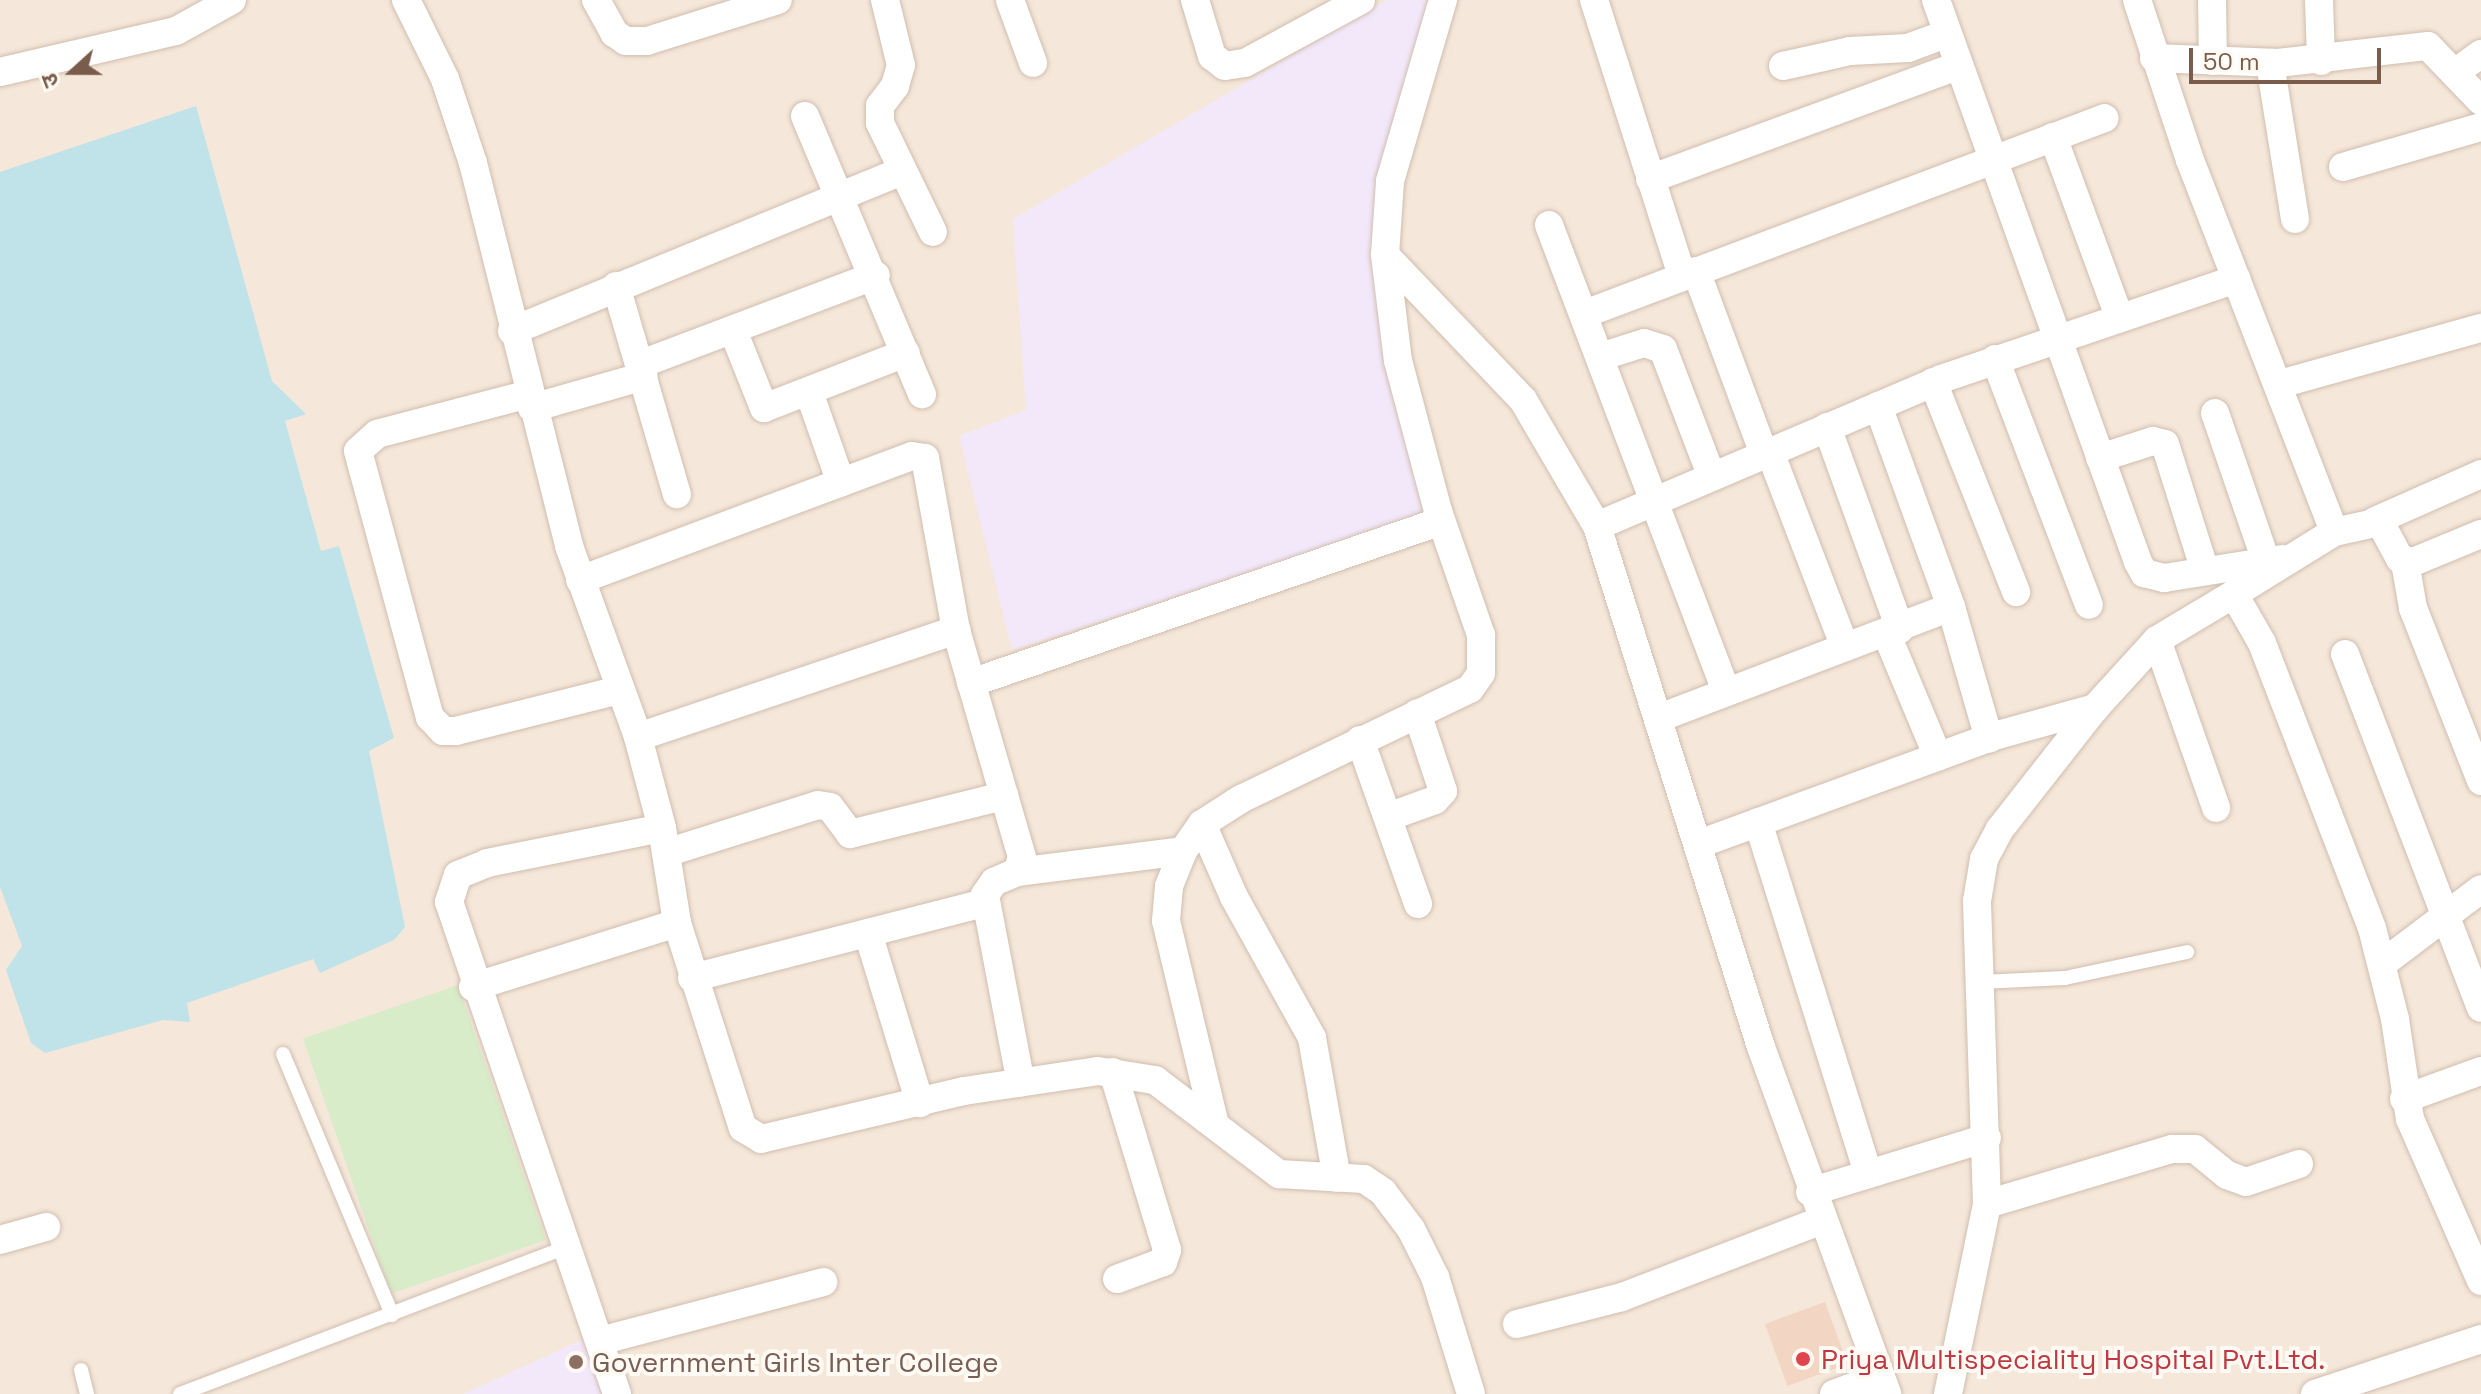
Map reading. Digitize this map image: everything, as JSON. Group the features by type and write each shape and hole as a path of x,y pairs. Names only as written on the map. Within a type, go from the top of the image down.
{"street":[{"path":"0,72 176,31 232,0"},
{"path":"406,0 445,79 473,163 512,331 580,580 638,737 664,841 677,923 692,978 735,1112 751,1136 806,1132 920,1103 1021,1083 1113,1072 1155,1080 1279,1174 1364,1179 1411,1229 1435,1277 1471,1394"},
{"path":"596,0 614,33 626,41 647,41 778,0"},
{"path":"885,0 901,65 878,116 933,232"},
{"path":"1010,0 1033,63"},
{"path":"1195,0 1212,56 1225,66 1245,63 1361,0"},
{"path":"1215,1125 1166,921 1169,886 1183,851 1202,824 1360,740 1470,689 1481,673 1481,635 1441,521 1398,361 1385,255 1390,181 1443,0"},
{"path":"1936,0 1957,66 2144,573 2164,578 2295,556"},
{"path":"2137,0 2154,58 2334,532"},
{"path":"2212,0 2213,61"},
{"path":"2319,0 2321,61"},
{"path":"1597,1 1650,179 1767,453 1845,647"},
{"path":"1783,66 1850,51 1908,48 1946,34"},
{"path":"2154,58 2270,63 2321,61 2428,46 2481,101"},
{"path":"2456,72 2481,54"},
{"path":"2270,63 2295,219"},
{"path":"1650,179 1957,66"},
{"path":"805,116 876,275 922,394"},
{"path":"1587,313 1993,157 2105,118"},
{"path":"2343,167 2481,127"},
{"path":"2053,137 2119,316"},
{"path":"512,331 903,171"},
{"path":"1549,225 1587,313 1726,692"},
{"path":"1385,255 1523,400 1597,526 1810,1192 1884,1385 1834,1394"},
{"path":"619,690 456,731 443,731 430,717 358,451 377,434 530,401 643,370 876,275"},
{"path":"1597,526 1933,382 2119,316 2237,279"},
{"path":"616,286 677,494"},
{"path":"2280,384 2481,328"},
{"path":"734,333 760,406 809,392 906,353"},
{"path":"1603,356 1644,343 1663,349 1712,477"},
{"path":"1995,359 2089,605"},
{"path":"1933,382 2016,592"},
{"path":"809,392 841,483"},
{"path":"1878,406 1951,607 1989,739"},
{"path":"2215,413 2266,561"},
{"path":"1827,427 1938,757"},
{"path":"2100,458 2153,441 2165,444 2205,571"},
{"path":"580,580 912,456 925,458 956,630 1022,857 1017,872"},
{"path":"1948,1394 1987,1204 1977,901 1984,859 2000,829 2095,708 2157,640 2334,532 2375,521 2481,474"},
{"path":"971,683 1441,521"},
{"path":"2375,521 2405,562 2413,608 2481,781"},
{"path":"2405,562 2481,534"},
{"path":"2234,594 2262,643 2382,964 2404,1099 2481,1281"},
{"path":"1659,718 1845,647 1894,632 1951,607"},
{"path":"638,737 956,630"},
{"path":"2157,640 2216,808"},
{"path":"2345,654 2481,1008"},
{"path":"1699,844 1989,739 2095,708"},
{"path":"1388,817 1435,800 1443,791 1417,713"},
{"path":"1360,740 1418,904"},
{"path":"617,1394 571,1245 473,987 449,902 458,875 487,863 664,841 818,805 830,807 850,834 1004,796"},
{"path":"1758,822 1868,1174"},
{"path":"1202,824 1234,897 1312,1038 1337,1178"},
{"path":"1021,1083 985,903 994,882 1017,872 1183,851"},
{"path":"2382,964 2448,919 2481,889"},
{"path":"692,978 985,903"},
{"path":"473,987 677,923"},
{"path":"868,933 920,1103"},
{"path":"2404,1099 2481,1071"},
{"path":"1113,1072 1167,1250 1163,1262 1117,1279"},
{"path":"1810,1192 1987,1138"},
{"path":"1987,1204 2172,1149 2195,1149 2227,1175 2246,1182 2299,1164"},
{"path":"1517,1324 1622,1297 1820,1221"},
{"path":"0,1240 46,1227"},
{"path":"600,1341 823,1282"},
{"path":"2315,1394 2481,1339"}],"lane":[{"path":"1981,982 2065,978 2187,952"},
{"path":"283,1054 392,1315"},
{"path":"180,1394 571,1245"},
{"path":"81,1370 87,1394"}],"shaded area":[{"path":"0,0 2481,0 2481,1394 0,1394"},
{"path":"1387,0 1456,0 1399,164 1397,260 1408,398 1443,509 1012,650 959,436 1026,410 1013,219"},
{"name":"Government Girls Inter College","path":"606,1329 628,1394 463,1394"}],"green space":[{"path":"458,985 546,1240 391,1294 303,1038"}],"water":[{"path":"196,106 272,381 306,414 285,421 321,551 339,546 394,738 369,751 405,927 394,940 320,973 313,959 187,1003 190,1022 163,1020 45,1053 31,1043 6,970 22,946 0,887 0,172"}],"building":[{"path":"1825,1302 1848,1364 1787,1386 1765,1324"}],"place":[{"name":"Priya Multispeciality Hospital Pvt.Ltd.","path":"1803,1359"},
{"name":"Government Girls Inter College","path":"576,1362"}]}
